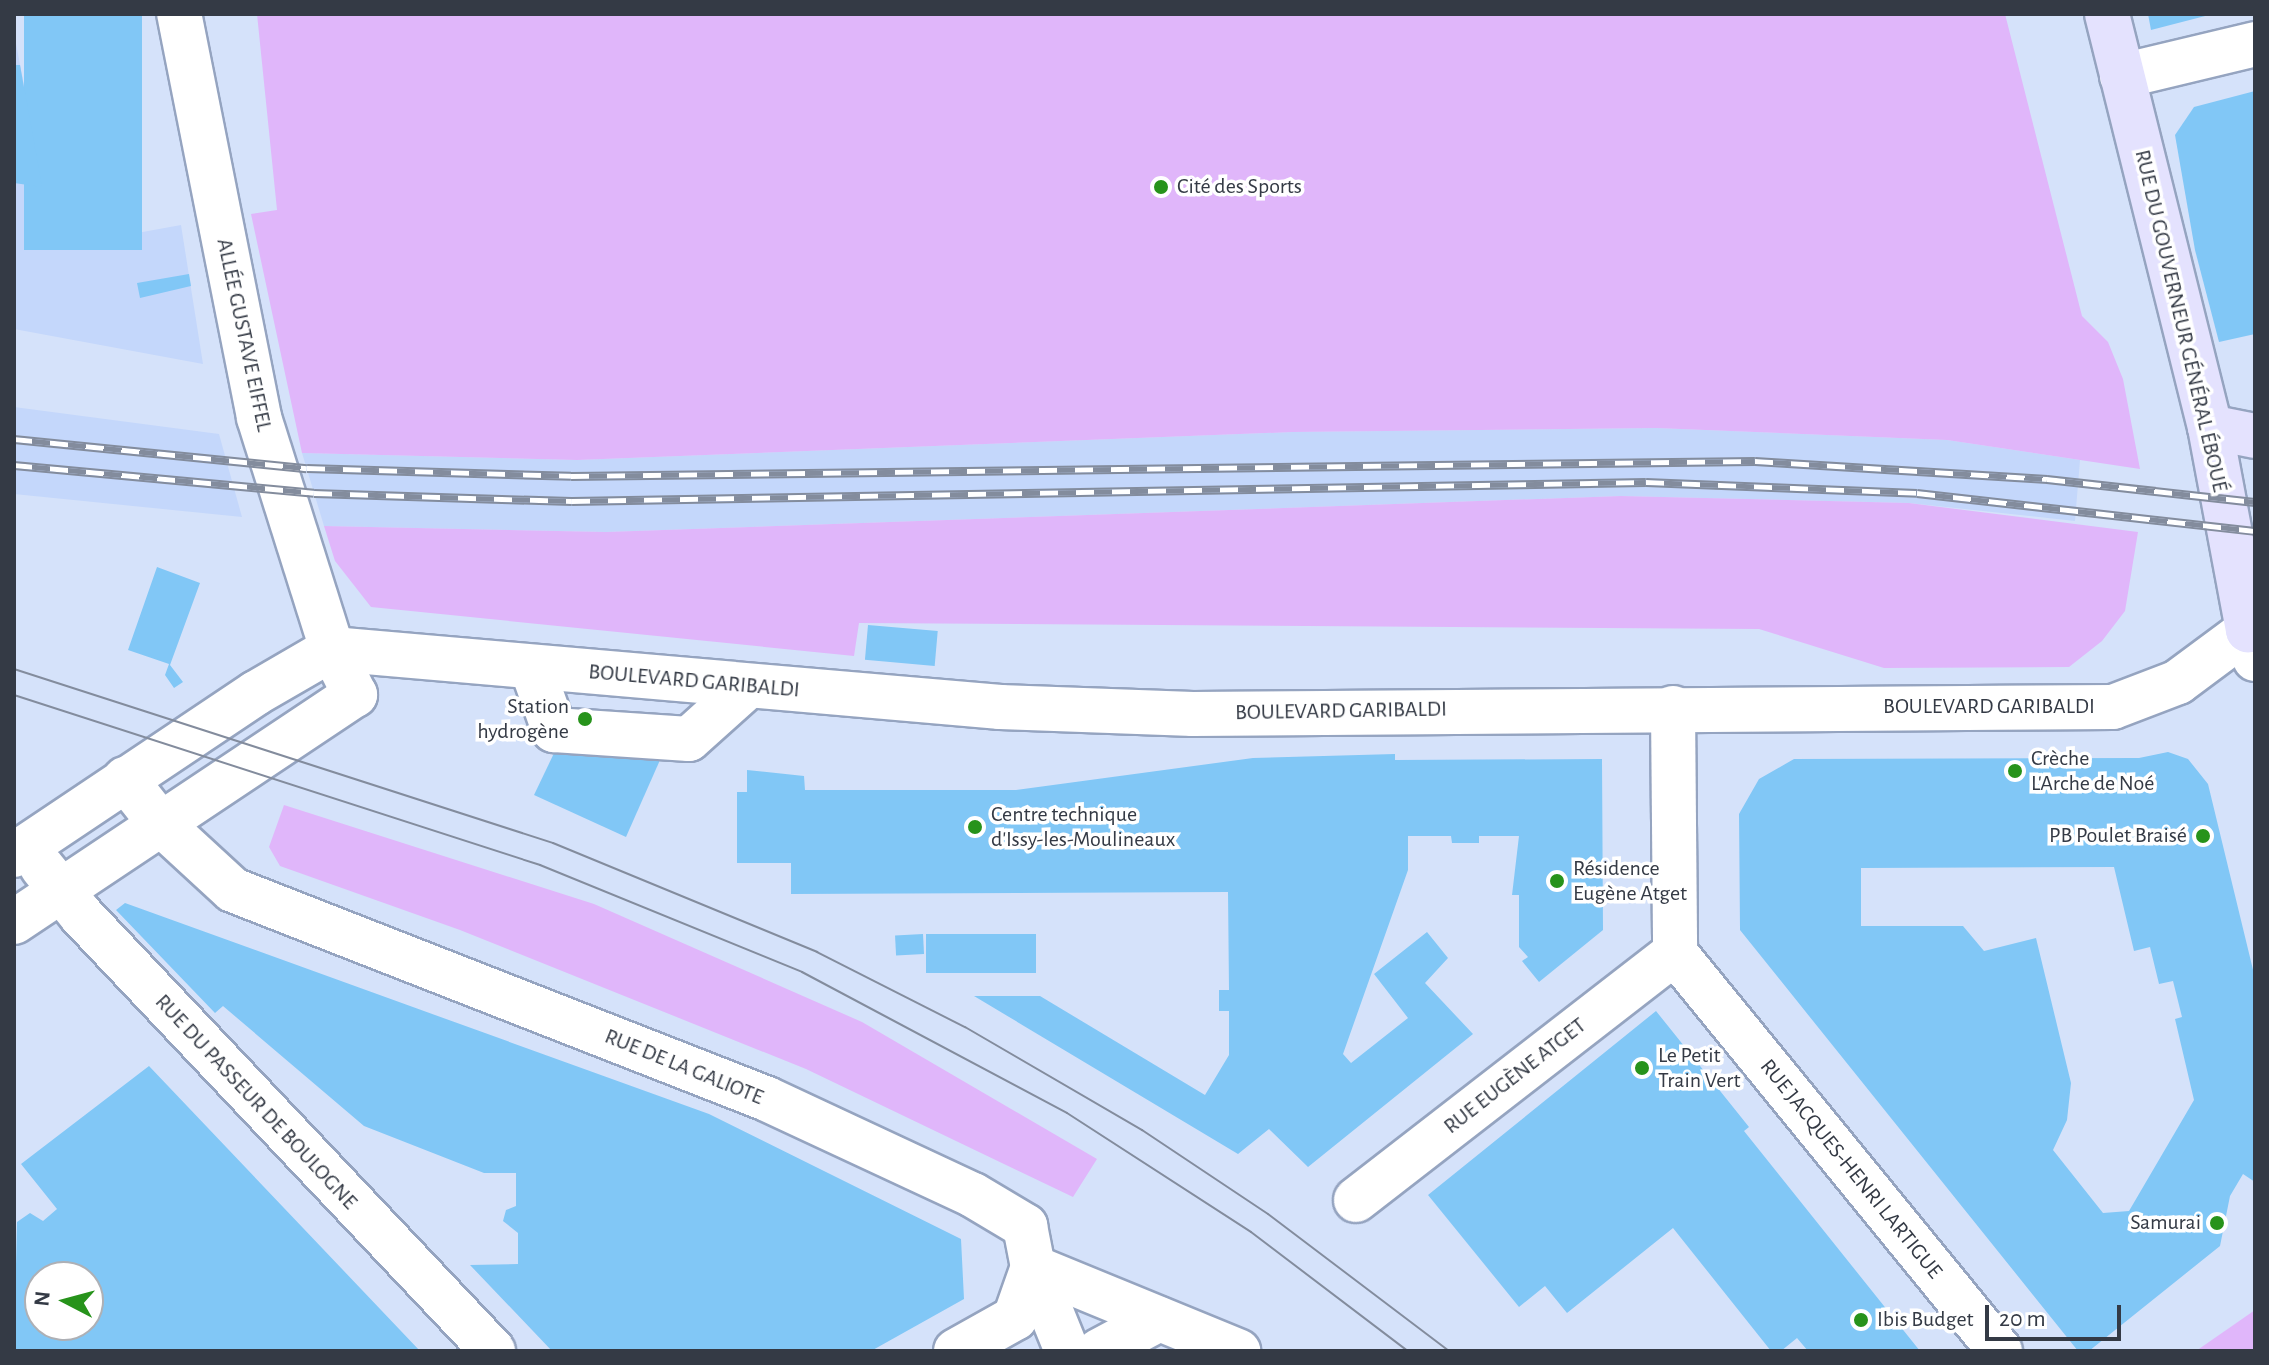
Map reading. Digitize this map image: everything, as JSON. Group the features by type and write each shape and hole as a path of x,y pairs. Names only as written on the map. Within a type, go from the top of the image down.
{"main road":[{"name":"RUE DU GOUVERNEUR GÉNÉRAL ÉBOUÉ","path":"2107,14 2210,427 2253,640"},
{"path":"2210,427 2255,436"}],"street":[{"name":"ALLÉE GUSTAVE EIFFEL","path":"179,14 259,417 332,649"},
{"path":"2122,76 2255,44"},
{"name":"BOULEVARD GARIBALDI","path":"332,649 407,658 1000,707 1193,714 2113,707 2178,682 2253,640"},
{"path":"20,851 125,779 332,649 355,695"},
{"path":"14,922 407,658"},
{"path":"532,668 554,730 689,739 748,686"},
{"path":"1673,708 1675,953"},
{"name":"RUE DE LA GALIOTE","path":"125,779 159,822 233,890 767,1099 973,1195 1025,1226 1033,1267"},
{"name":"RUE DU PASSEUR DE BOULOGNE","path":"20,851 493,1351"},
{"name":"RUE EUGÈNE ATGET","path":"1356,1200 1675,953"},
{"name":"RUE JACQUES-HENRI LARTIGUE","path":"1675,953 2000,1351"},
{"path":"1033,1267 1238,1351"},
{"path":"956,1351 1015,1318 1033,1267"},
{"path":"1033,1267 1067,1351"},
{"path":"1099,1351 1159,1319"}],"shaded area":[{"name":"Cité des Sports","path":"257,14 2005,14 2082,316 2108,342 2123,379 2140,469 1947,440 1656,428 1293,432 577,460 302,453 251,214 277,210"},
{"path":"14,33 55,248 181,225 203,364 14,329"},
{"path":"14,407 219,434 242,517 14,494"},
{"path":"1656,428 1947,440 2080,460 2075,521 1909,503 1621,496 606,532 324,526 302,453 577,460 1293,432"},
{"path":"1621,496 1909,503 2138,532 2125,611 2102,641 2069,667 1884,668 1759,629 859,623 854,656 371,607 335,561 324,526 606,532"},
{"path":"284,805 594,904 862,1022 1097,1159 1073,1197 806,1069 460,930 280,866 269,847"},
{"path":"2255,1310 2255,1351 2196,1351"}],"building":[{"path":"24,14 142,14 142,250 24,250"},
{"path":"2148,14 2208,14 2209,15 2151,30"},
{"path":"14,65 20,65 42,187 14,183"},
{"path":"2255,91 2255,334 2219,342 2195,250 2175,135 2194,107"},
{"path":"189,274 191,286 140,298 137,283"},
{"path":"157,567 200,583 170,665 183,682 174,688 165,675 169,664 128,650"},
{"path":"868,625 938,631 935,666 865,660"},
{"path":"556,749 660,760 626,837 534,795"},
{"path":"2168,752 2188,759 2208,784 2255,978 2255,1182 2243,1174 2230,1196 2220,1246 2089,1351 2078,1351 1740,930 1739,814 1759,779 1794,759 2139,758","holes":["2114,867 2134,951 2150,947 2159,984 2173,981 2182,1017 2175,1019 2194,1100 2129,1211 2103,1213 2053,1150 2067,1120 2071,1083 2036,938 1984,951 1963,926 1861,926 1861,868"]},
{"path":"1395,754 1395,760 1602,759 1603,930 1539,982 1522,961 1528,957 1519,947 1519,895 1512,895 1519,836 1479,836 1479,843 1452,843 1451,836 1408,836 1408,870 1343,1054 1351,1063 1408,1018 1374,974 1427,932 1448,958 1425,983 1473,1034 1308,1167 1269,1129 1238,1154 974,996 1040,996 1205,1095 1229,1055 1229,1011 1219,1011 1219,990 1229,990 1228,892 791,894 791,863 737,863 737,792 747,792 747,770 804,776 805,790 1016,790 1253,758"},
{"path":"125,903 709,1114 961,1239 964,1299 871,1351 552,1351 470,1265 518,1264 518,1233 503,1221 506,1210 516,1206 516,1173 484,1173 364,1126 223,1006 215,1013 116,910"},
{"path":"923,934 924,954 896,955 895,935"},
{"path":"926,934 1036,934 1036,973 926,973"},
{"path":"1656,1011 1749,1127 1744,1131 1920,1351 1808,1351 1797,1338 1781,1351 1771,1351 1673,1228 1567,1313 1545,1286 1519,1307 1428,1195"},
{"path":"149,1066 420,1351 14,1351 17,1222 30,1213 43,1221 57,1209 21,1164"}],"tram line":[{"path":"14,669 553,843 817,952 965,1027 1142,1130 1268,1214 1449,1351"},
{"path":"14,695 540,865 802,972 1067,1113 1251,1232 1408,1351"}],"railway":[{"path":"14,439 307,468 571,476 1755,461 2047,479 2255,502"},
{"path":"14,465 314,493 572,501 1646,482 1917,493 2255,531"}],"place":[{"name":"Cité des Sports","path":"1161,187"},
{"name":"Station hydrogène","path":"585,719"},
{"name":"Crèche L'Arche de Noé","path":"2015,771"},
{"name":"Centre technique d'Issy-les-Moulineaux","path":"975,827"},
{"name":"PB Poulet Braisé","path":"2203,836"},
{"name":"Résidence Eugène Atget","path":"1557,881"},
{"name":"Le Petit Train Vert","path":"1642,1068"},
{"name":"Samurai","path":"2217,1223"},
{"name":"Ibis Budget","path":"1861,1320"}]}
